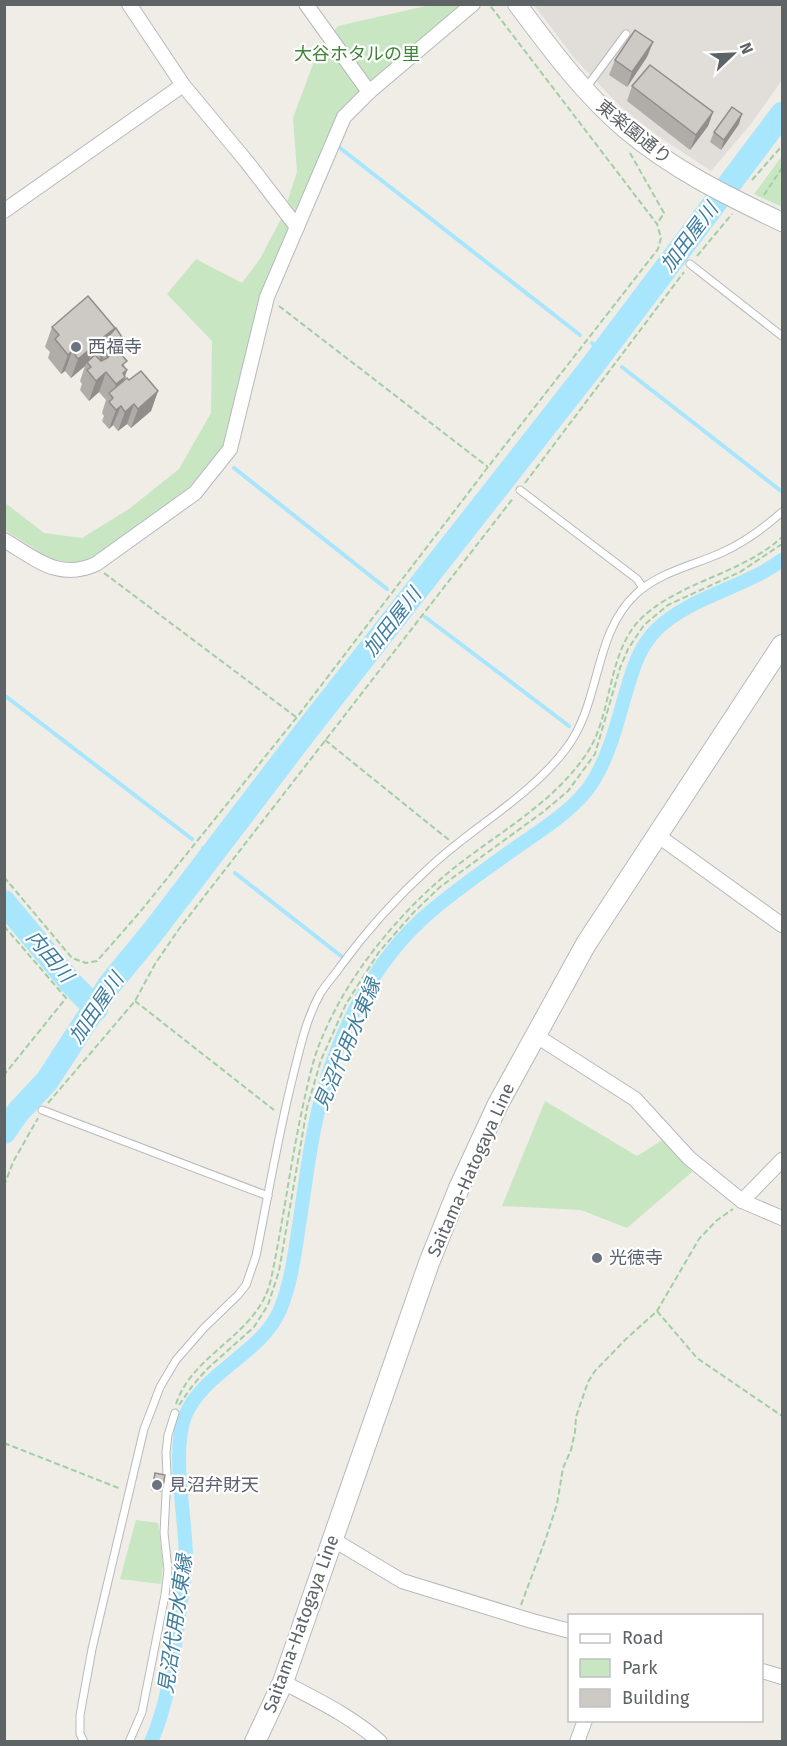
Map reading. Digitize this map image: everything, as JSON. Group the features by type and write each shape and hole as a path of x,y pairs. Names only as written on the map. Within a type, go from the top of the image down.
{"main road":[{"name":"Saitama-Hatogaya Line","path":"255,1742 283,1682 429,1263 459,1188 498,1104 586,944 783,645"}],"street":[{"path":"129,4 183,85 297,227"},
{"path":"306,4 369,92"},
{"path":"4,540 48,567 74,571 96,564 195,493 230,449 267,297 344,117 369,92 473,4"},
{"name":"東楽園通り","path":"517,4 584,90 623,128 668,162 738,202 783,222"},
{"path":"4,211 183,85"},
{"path":"657,835 783,925"},
{"path":"535,1035 635,1099 689,1158 742,1202 783,1218"},
{"path":"742,1202 783,1160"},
{"path":"332,1539 402,1581 568,1630"},
{"path":"763,1671 783,1677"},
{"path":"283,1682 363,1726 380,1742"},
{"path":"577,1742 584,1722"}],"lane":[{"path":"584,90 626,34"},
{"path":"690,264 783,336"},
{"path":"520,490 636,579 643,588"},
{"path":"84,1742 80,1734 80,1715 92,1649 144,1429 166,1375 191,1342 230,1305 246,1285 256,1256 283,1117 306,1026 320,994 357,943 397,897 454,844 540,779 567,748 593,694 613,624 628,602 643,588 661,578 741,543 783,512"},
{"path":"42,1110 268,1196"},
{"path":"129,1742 142,1712 165,1595 168,1570 164,1533 166,1452 174,1413"}],"path":[{"path":"4,878 72,958 86,963 97,961 140,912 297,717 488,466 658,249 661,238 657,224 489,4"},
{"path":"623,128 625,145 664,213 657,224"},
{"path":"752,180 783,146"},
{"path":"761,201 783,168"},
{"path":"4,1186 42,1110 135,1001 155,964 179,929 520,490 738,202"},
{"path":"267,297 488,466"},
{"path":"174,1413 182,1388 193,1374 239,1332 267,1294 272,1279 295,1140 310,1075 326,1028 362,967 386,934 413,904 444,876 544,801 588,752 597,731 623,644 644,616 679,594 752,560 783,537"},
{"path":"174,1413 207,1369 254,1327 271,1299 285,1241 307,1108 321,1059 345,1004 379,952 413,913 440,887 568,792 595,754 620,668 628,649 644,625 668,605 740,572 783,544"},
{"path":"96,564 297,717"},
{"path":"325,740 454,844"},
{"path":"4,926 66,998 4,1075"},
{"path":"135,1001 283,1117"},
{"path":"516,1616 553,1515 563,1468 573,1441 578,1408 588,1382 595,1371 625,1340 657,1311 699,1239 716,1221 742,1202"},
{"path":"657,1311 697,1358 783,1416"},
{"path":"4,1443 129,1493"}],"shaded area":[{"path":"534,5 782,5 782,80 751,124 711,171 658,136 621,107 575,59"}],"green space":[{"name":"大谷ホタルの里","path":"430,5 462,5 339,113 299,204 226,443 180,498 98,554 77,565 60,565 5,530 4,502 44,533 82,538 129,509 179,469 211,413 212,341 167,294 196,259 242,283 260,259 283,215 297,172 293,118 319,48 338,26"},
{"path":"782,156 782,207 754,194"},
{"path":"545,1101 637,1156 664,1139 692,1172 627,1228 581,1210 502,1206"},
{"path":"136,1520 158,1523 163,1565 161,1584 120,1579"}],"building":[{"path":"635,30 653,42 632,72 615,60"},
{"path":"650,65 713,112 696,135 632,86"},
{"path":"732,107 742,114 724,140 714,132"},
{"path":"88,296 115,328 100,340 102,343 116,328 125,342 107,355 105,353 101,356 95,345 78,359 72,351 68,355 55,339 59,335 52,327"},
{"path":"117,350 127,361 122,365 127,370 123,373 125,377 116,384 106,372 96,381 87,370 91,367 87,362 95,355 101,361"},
{"path":"141,371 158,391 138,409 134,404 125,412 121,406 116,410 109,402 113,398 109,393 127,378 129,380"},
{"path":"155,1473 165,1475 163,1487 153,1485"}],"waterway":[{"name":"加田屋川","path":"4,1132 18,1112 47,1081 110,984 590,369 782,114"},
{"path":"340,148 580,335"},
{"name":"加田屋川","path":"592,343 611,358"},
{"path":"622,367 781,491"},
{"path":"234,468 387,589"},
{"name":"見沼代用水東縁","path":"151,1742 170,1680 185,1573 179,1467 179,1448 185,1416 193,1401 205,1387 260,1339 280,1310 293,1265 309,1158 321,1098 334,1058 359,1002 393,950 421,920 463,886 562,815 590,786 610,744 636,662 657,629 686,608 751,578 782,560"},
{"name":"加田屋川","path":"398,597 414,609"},
{"path":"425,617 569,726"},
{"path":"4,695 192,839"},
{"name":"加田屋川","path":"203,848 219,861"},
{"path":"235,873 341,956"},
{"name":"内田川","path":"4,902 70,982 96,1009"}],"place":[{"name":"西福寺","path":"76,347"},
{"name":"光徳寺","path":"597,1258"},
{"name":"見沼弁財天","path":"157,1485"}]}
